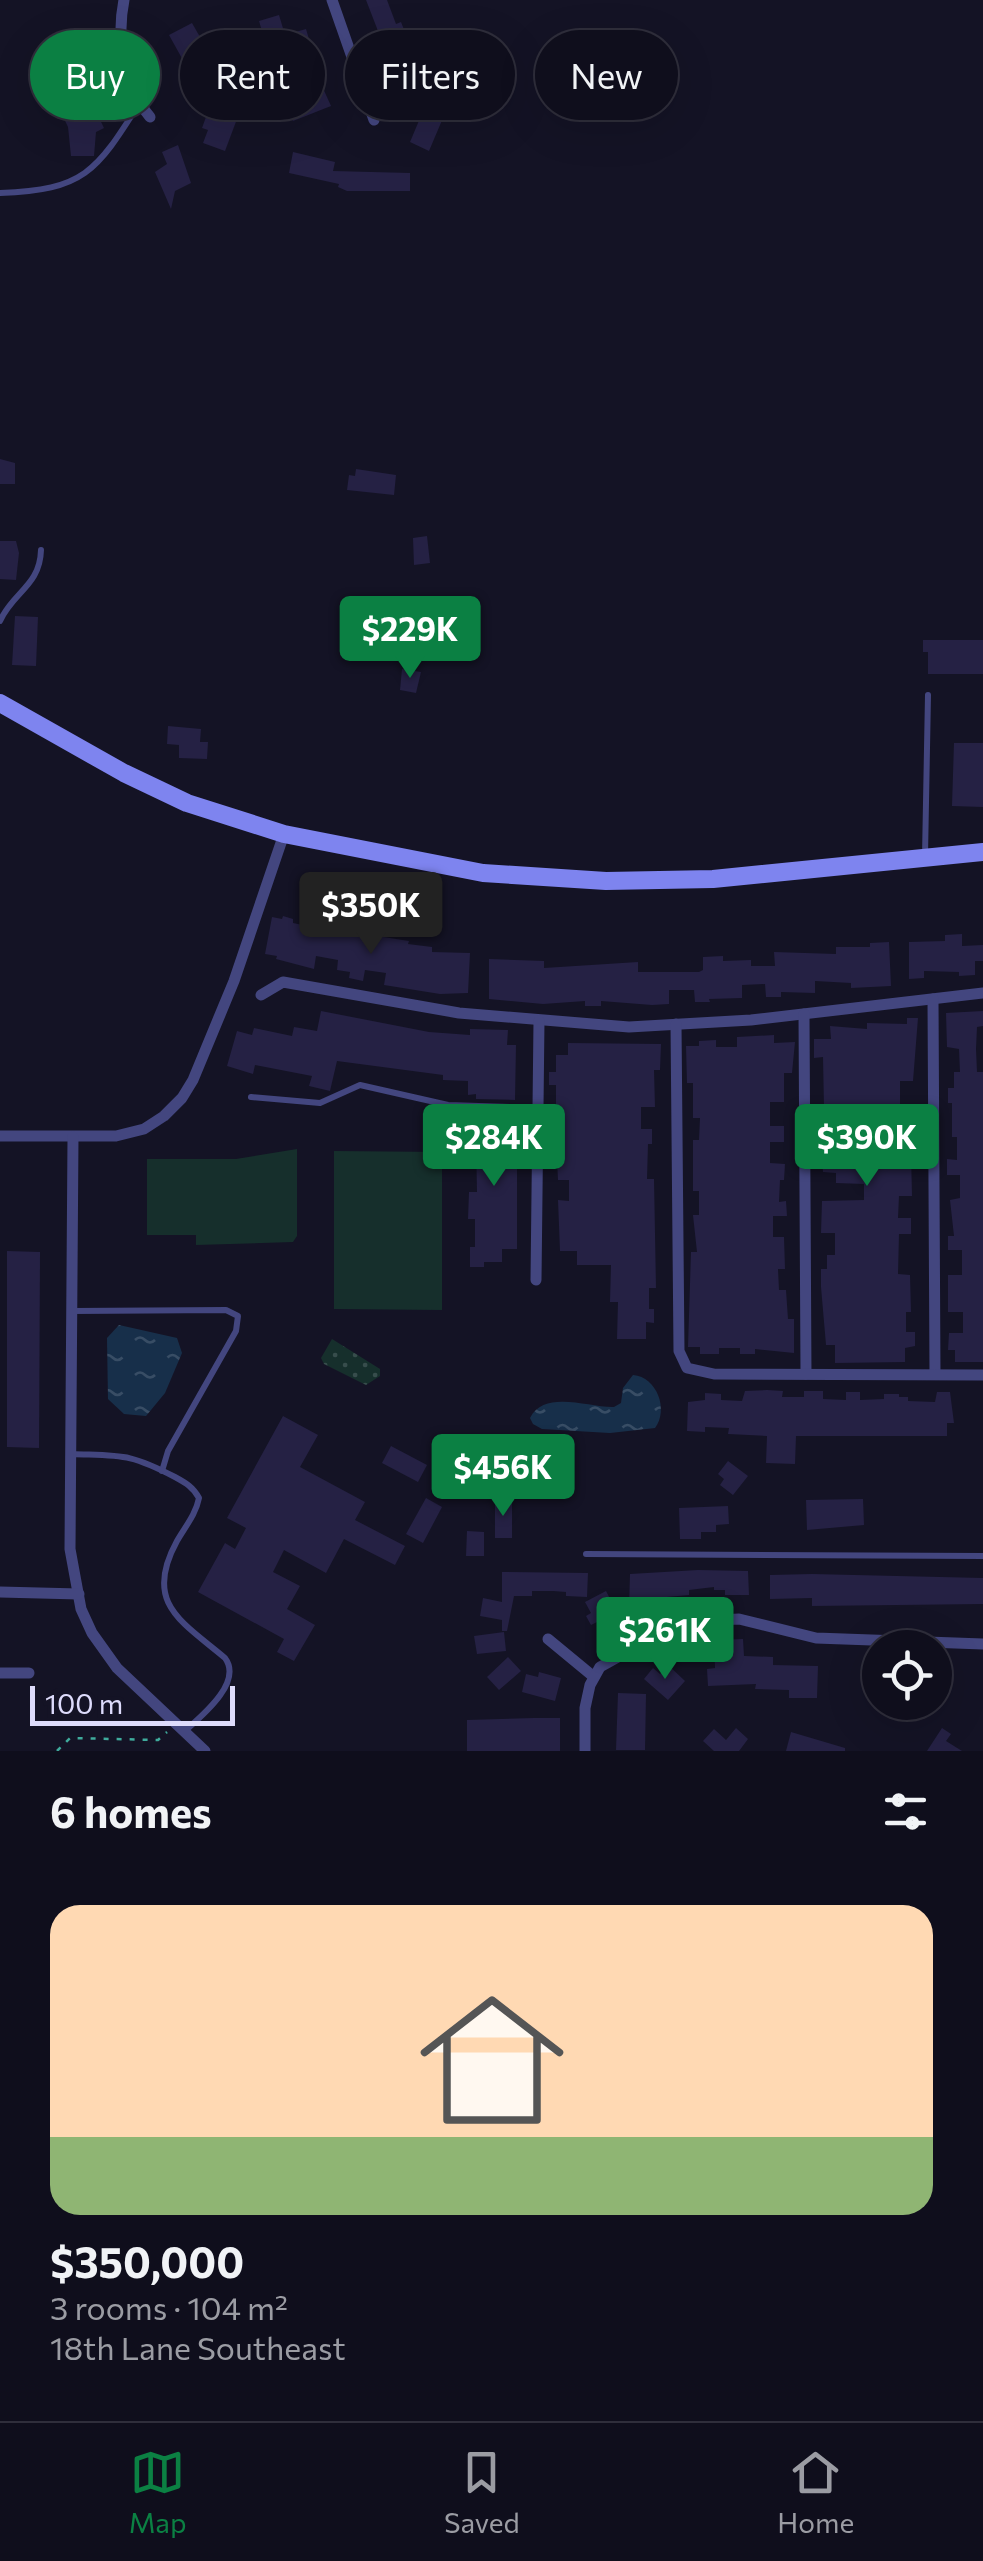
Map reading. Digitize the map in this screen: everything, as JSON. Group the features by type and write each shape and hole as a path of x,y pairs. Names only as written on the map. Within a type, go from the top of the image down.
{"street":[{"path":"124,0 124,30"},
{"path":"332,0 345,37"},
{"path":"0,703 124,773 187,802 284,834 483,873 606,881 713,878 983,852"},
{"path":"0,1136 116,1136 144,1129 182,1098 234,981 284,834"},
{"path":"261,994 283,982 459,1013 629,1027 804,1014 983,993"},
{"path":"934,999 935,1374"},
{"path":"804,1014 806,1374"},
{"path":"536,1280 539,1020"},
{"path":"676,1024 679,1352 687,1368 714,1374 983,1374"},
{"path":"74,1137 70,1549 79,1594 92,1633 117,1668 206,1751"},
{"path":"0,1592 79,1594"},
{"path":"585,1751 585,1708 600,1668 681,1622 739,1619 816,1638 983,1644"},
{"path":"548,1638 594,1677"},
{"path":"0,1673 29,1673"}],"lane":[{"path":"0,193 37,192 70,184 108,152 129,120"},
{"path":"0,622 5,610 33,582 42,550"},
{"path":"925,858 928,696"},
{"path":"251,1096 320,1103 360,1086 448,1106 538,1108"},
{"path":"72,1311 226,1310 238,1316 236,1331 168,1451 162,1471"},
{"path":"71,1454 140,1459 194,1488 198,1498 167,1560 162,1586 173,1613 230,1665 227,1686 182,1727"},
{"path":"586,1554 983,1556"}],"path":[{"path":"57,1751 63,1742 74,1738 158,1740 182,1727"}],"green space":[{"path":"297,1149 297,1236 293,1242 196,1245 196,1235 147,1235 147,1159 236,1159"},
{"path":"334,1151 442,1152 442,1310 334,1309"},
{"path":"332,1339 380,1369 380,1376 366,1385 324,1364 321,1358"}],"water":[{"path":"119,1325 177,1338 182,1353 165,1393 146,1416 124,1414 108,1399 107,1338"},
{"path":"633,1375 649,1382 658,1395 661,1412 655,1428 610,1433 542,1429 530,1418 537,1409 557,1402 614,1407 621,1403 623,1388"}],"building":[{"path":"366,0 387,0 396,24 401,22 404,30 378,30"},
{"path":"279,15 284,30 262,30 259,21"},
{"path":"192,23 196,30 180,30 180,55 169,35"},
{"path":"65,120 100,120 104,128 96,132 94,156 71,156"},
{"path":"205,120 237,120 225,151 203,143 208,130 202,128"},
{"path":"419,120 442,120 429,151 410,142"},
{"path":"178,145 191,183 175,191 171,209 155,172 167,164 162,152"},
{"path":"293,152 335,162 333,171 410,173 410,191 347,191 339,184 289,173"},
{"path":"0,459 15,463 15,484 0,484"},
{"path":"356,469 396,475 394,495 347,490 349,475 355,476"},
{"path":"427,536 430,563 414,565 413,538"},
{"path":"0,541 16,541 16,580 0,579"},
{"path":"15,616 38,617 36,666 12,665"},
{"path":"923,640 983,640 983,674 928,674 928,652 923,652"},
{"path":"402,669 421,672 416,693 400,690"},
{"path":"168,726 201,729 200,742 208,742 207,759 179,758 179,745 167,744"},
{"path":"954,743 983,743 983,807 952,806"},
{"path":"272,917 293,919 293,923 327,930 328,925 409,941 408,944 432,947 432,952 470,953 468,993 440,994 384,985 386,973 365,970 363,981 349,978 350,972 337,970 338,960 316,956 314,969 276,959 277,956 265,954"},
{"path":"962,934 962,946 983,945 983,961 975,961 975,975 924,971 924,978 909,979 909,942 945,941 945,935"},
{"path":"889,942 891,986 851,988 851,983 815,981 815,993 781,992 781,997 766,997 765,984 742,985 742,998 709,999 710,1002 695,1002 694,990 669,990 669,1004 652,1005 601,1001 601,1006 585,1006 585,1001 543,1004 489,999 489,959 544,961 544,968 638,962 638,972 699,972 703,970 703,957 723,956 723,961 751,960 751,966 775,966 774,952 836,954 836,947 870,947 870,943"},
{"path":"321,1011 429,1032 470,1035 470,1029 508,1030 507,1045 516,1045 515,1100 476,1099 476,1094 468,1095 468,1081 443,1080 443,1075 337,1061 330,1091 309,1086 312,1076 255,1065 253,1074 227,1066 237,1031 252,1035 254,1028 292,1036 294,1027 317,1031"},
{"path":"983,1011 983,1026 977,1027 976,1049 977,1072 983,1072 983,1362 955,1362 955,1350 948,1350 949,1333 963,1333 963,1312 948,1312 948,1275 962,1275 962,1250 948,1250 948,1236 954,1236 950,1200 960,1198 960,1175 947,1175 947,1159 957,1160 948,1088 954,1088 954,1072 960,1072 959,1049 947,1047 946,1013"},
{"path":"907,1018 918,1018 913,1081 900,1081 900,1107 910,1107 912,1196 899,1196 898,1218 911,1218 911,1234 899,1234 898,1274 910,1275 911,1312 906,1312 906,1332 915,1332 915,1346 905,1348 905,1362 835,1363 835,1345 826,1345 821,1269 827,1269 827,1255 835,1255 835,1233 821,1233 822,1201 864,1200 864,1184 836,1183 836,1173 823,1172 819,1108 824,1108 823,1057 814,1058 814,1039 831,1039 830,1026 867,1029 867,1023 907,1024"},
{"path":"774,1035 774,1043 795,1042 792,1073 784,1073 784,1102 770,1102 770,1126 784,1126 784,1142 770,1142 770,1163 785,1164 779,1202 786,1201 787,1216 773,1216 773,1237 784,1237 785,1269 778,1269 779,1290 786,1290 788,1319 794,1319 794,1353 755,1349 755,1354 740,1354 740,1348 719,1348 719,1354 700,1354 700,1347 688,1347 691,1252 697,1252 693,1215 699,1215 699,1191 693,1191 693,1140 699,1140 700,1118 693,1118 693,1083 687,1083 686,1046 716,1040 716,1047 737,1047 737,1037"},
{"path":"568,1043 661,1044 660,1070 654,1070 655,1107 641,1107 641,1129 652,1129 647,1179 654,1179 656,1288 649,1288 654,1323 646,1322 646,1339 617,1339 618,1302 610,1302 611,1265 577,1265 577,1251 560,1251 558,1200 569,1201 569,1180 558,1180 556,1139 562,1139 562,1109 556,1109 556,1085 549,1085 549,1072 556,1072 556,1055 568,1055"},
{"path":"505,1114 505,1130 517,1130 517,1249 502,1249 502,1262 470,1267 475,1219 468,1219 469,1192 477,1192 471,1116"},
{"path":"7,1251 40,1252 39,1448 7,1447"},
{"path":"745,1391 783,1391 782,1397 804,1397 804,1391 823,1391 823,1399 846,1400 846,1392 860,1392 860,1400 899,1394 908,1397 908,1401 935,1402 937,1392 950,1392 954,1423 947,1423 947,1436 796,1436 795,1464 766,1463 767,1436 728,1434 729,1428 687,1431 688,1402 705,1400 705,1393 721,1394 721,1400 742,1401"},
{"path":"283,1416 318,1435 300,1467 365,1502 355,1520 405,1546 395,1565 344,1539 326,1573 284,1550 273,1572 300,1586 287,1609 315,1625 294,1661 277,1652 284,1639 198,1592 225,1543 235,1549 246,1528 227,1518"},
{"path":"391,1446 427,1465 418,1482 382,1463"},
{"path":"728,1461 748,1476 733,1495 720,1485 724,1479 718,1474"},
{"path":"426,1498 442,1507 423,1543 406,1534"},
{"path":"863,1499 864,1525 807,1530 806,1500"},
{"path":"495,1500 512,1500 512,1538 495,1538"},
{"path":"728,1506 729,1524 716,1525 716,1532 701,1532 701,1539 680,1539 679,1508"},
{"path":"467,1531 484,1532 484,1556 466,1556"},
{"path":"748,1571 749,1595 725,1595 725,1590 714,1587 689,1590 689,1595 645,1599 645,1607 629,1607 630,1574"},
{"path":"502,1572 588,1573 587,1597 553,1591 514,1596 507,1631 502,1631 502,1620 480,1616 483,1598 502,1602"},
{"path":"770,1575 983,1578 983,1604 812,1606 812,1598 770,1599"},
{"path":"606,1591 617,1612 591,1625 586,1616 591,1613 585,1602"},
{"path":"504,1632 506,1651 477,1654 474,1636"},
{"path":"743,1639 744,1656 773,1657 773,1665 818,1666 817,1698 789,1698 789,1690 755,1689 756,1684 708,1686 707,1669 715,1668 714,1640"},
{"path":"508,1657 521,1671 499,1690 487,1677"},
{"path":"668,1665 685,1681 668,1700 644,1679 653,1668 660,1674"},
{"path":"539,1672 561,1678 555,1701 522,1692 526,1674 538,1677"},
{"path":"618,1693 646,1694 645,1750 616,1750"},
{"path":"560,1718 560,1751 467,1751 467,1720"},
{"path":"736,1728 748,1739 739,1751 714,1751 703,1741 714,1729 726,1740"},
{"path":"942,1728 951,1734 946,1741 962,1751 927,1751"},
{"path":"791,1732 845,1748 845,1751 786,1751"}]}
